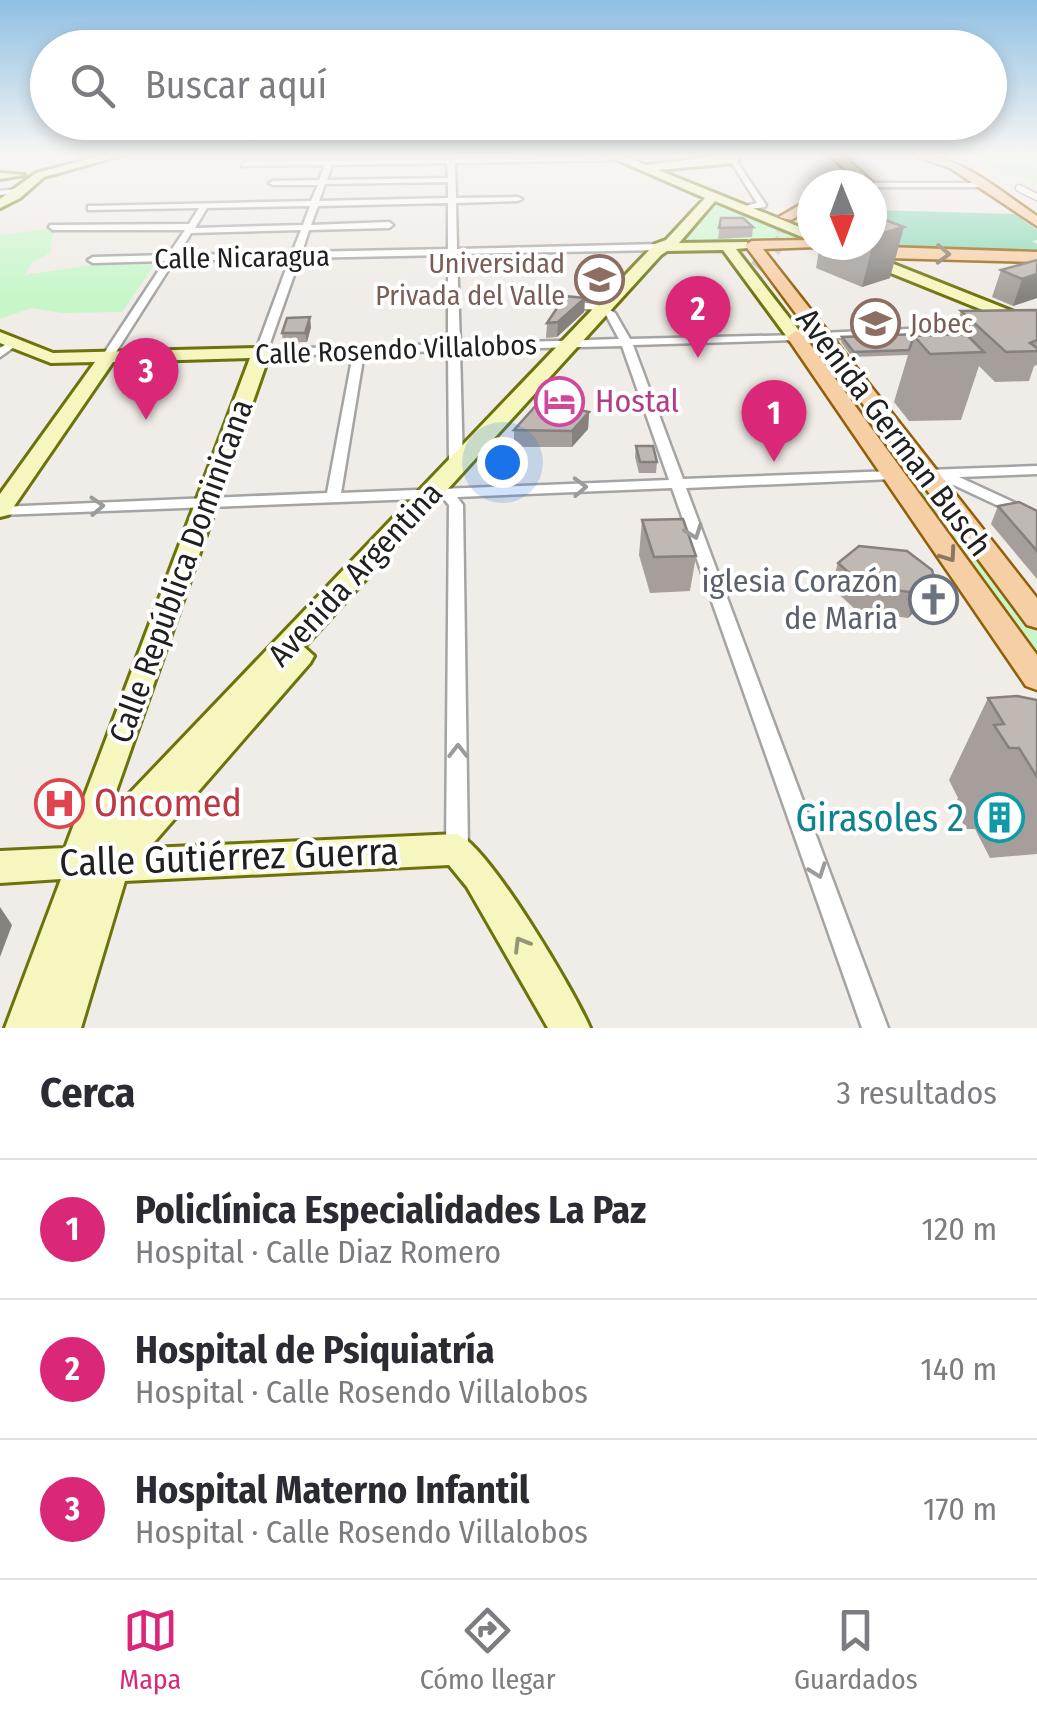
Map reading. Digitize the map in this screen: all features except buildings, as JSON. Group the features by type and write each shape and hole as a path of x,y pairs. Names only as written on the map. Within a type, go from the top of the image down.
{"main road":[{"name":"Avenida Argentina","path":"98,866 708,202"},
{"path":"727,202 797,233"},
{"path":"1009,202 1037,222"},
{"path":"786,217 797,211"},
{"name":"Calle Nicaragua","path":"667,246 797,241"},
{"name":"Avenida German Busch","path":"752,245 933,474 1037,618"},
{"name":"Avenida German Busch","path":"728,246 1037,678"},
{"path":"887,253 1037,257"},
{"path":"869,260 1037,327"},
{"path":"758,270 762,287 796,330 796,336 821,336"},
{"name":"Calle Rosendo Villalobos","path":"4,345 51,358 261,352"},
{"name":"Calle República Dominicana","path":"61,974 98,866 81,843 261,352"},
{"path":"0,510 107,358"},
{"path":"893,475 933,474"},
{"path":"458,849 479,876 570,1028"},
{"name":"Calle Gutiérrez Guerra","path":"0,867 458,849"},
{"path":"25,1028 61,974"},
{"path":"61,974 61,1028"}],"street":[{"path":"91,208 362,202"},
{"path":"452,202 454,347 450,481 456,505 458,849"},
{"path":"741,208 760,206 762,202"},
{"name":"Calle República Dominicana","path":"261,352 315,203"},
{"path":"107,358 204,207"},
{"path":"53,227 389,225"},
{"name":"Calle Nicaragua","path":"93,260 667,246"},
{"path":"532,300 607,311 626,342 875,1028"},
{"path":"997,328 1037,327"},
{"path":"821,336 979,329"},
{"name":"Calle Rosendo Villalobos","path":"261,352 796,336"},
{"path":"333,498 360,351"},
{"path":"933,474 1037,470"},
{"path":"933,474 1037,519"},
{"path":"0,510 333,498 450,481 677,484 893,475"}],"green space":[{"path":"716,204 797,235 797,239 683,242"},
{"path":"887,210 1015,214 1037,230 1037,240 1032,241 1037,244 1037,254 887,250"},
{"path":"56,228 51,252 32,263 24,275 92,265 155,264 122,312 62,313 31,308 0,319 0,235"},
{"path":"917,485 928,488 1037,633 1037,661 912,489"}],"tunnel":[{"path":"773,250 782,240 786,217"},
{"path":"758,269 775,248"}],"place":[{"name":"Universidad Privada del Valle","path":"600,279"},
{"name":"Jobec","path":"875,323"},
{"name":"Hospital de Psiquiatría","path":"698,358"},
{"name":"Hostal","path":"560,401"},
{"name":"Hospital Materno Infantil","path":"146,420"},
{"name":"Policlínica Especialidades La Paz","path":"774,462"},
{"name":"iglesia Corazón de Maria","path":"933,599"},
{"name":"Oncomed","path":"59,803"},
{"name":"Girasoles 2","path":"999,818"}]}
